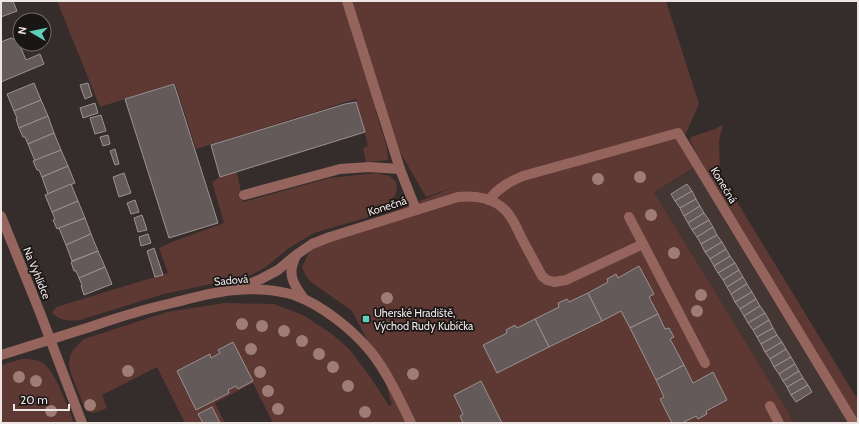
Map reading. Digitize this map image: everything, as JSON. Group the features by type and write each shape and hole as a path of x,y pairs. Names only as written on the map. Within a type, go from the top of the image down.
{"street":[{"path":"347,1 400,169 416,210"},
{"name":"Konečná","path":"489,200 505,184 522,176 678,133 854,423"},
{"path":"244,194 340,169 369,167 400,169"},
{"name":"Konečná","path":"237,290 278,270 312,244 458,196 476,196 489,200 498,204 508,212 542,276 547,280 554,282 566,280 643,244"},
{"name":"Na Vyhlídce","path":"1,216 82,423"},
{"path":"629,217 704,363"},
{"path":"296,255 292,264 291,276 293,283 304,299"},
{"name":"Sadová","path":"1,355 134,313 213,293 237,290 274,291 304,299 344,325 361,341 381,366 411,423"},
{"path":"770,406 779,423"}],"shaded area":[{"path":"57,1 666,1 699,104 683,140 695,167 654,192 788,412 793,423 273,423 253,383 215,403 225,423 185,423 157,367 102,395 107,408 93,413 86,411 71,374 69,364 70,356 73,350 84,339 167,312 225,303 274,304 303,315 332,334 349,349 371,378 389,406 392,405 381,366 352,311 311,282 306,276 302,267 309,252 330,237 457,186 426,197 375,109 387,148 388,160 366,162 363,148 368,146 356,99 196,149 175,83 100,107"},
{"path":"723,125 719,140 720,174 858,400 858,423 690,140 691,137"},
{"path":"698,166 850,423 794,423 654,192"},
{"path":"237,172 243,202 330,178 376,173 390,176 396,182 397,189 391,207 379,214 314,233 289,248 266,267 249,276 164,294 80,320 65,320 52,313 56,307 168,273 159,248 224,223 212,182 220,177"},
{"path":"22,359 41,362 52,373 74,423 1,423 1,365"}],"building":[{"path":"1,1 13,1 17,11 1,17"},
{"path":"12,38 12,52 23,52 26,60 40,54 44,64 1,82 1,42"},
{"path":"34,83 41,100 14,111 7,94"},
{"path":"88,83 92,96 85,99 80,85"},
{"path":"174,84 218,223 169,238 125,99"},
{"path":"41,100 48,116 19,128 14,111"},
{"path":"356,102 365,132 220,177 211,145 345,104"},
{"path":"95,103 98,113 83,118 80,108"},
{"path":"101,115 106,131 95,134 90,118"},
{"path":"48,116 54,133 28,144 19,128"},
{"path":"54,133 61,150 35,161 28,144"},
{"path":"108,135 110,144 103,146 100,137"},
{"path":"115,149 119,164 115,165 110,151"},
{"path":"61,150 68,166 42,177 33,161"},
{"path":"68,166 75,183 48,194 42,177"},
{"path":"124,173 131,193 119,197 113,177"},
{"path":"71,184 78,201 52,212 45,195"},
{"path":"687,184 692,191 675,201 671,194"},
{"path":"692,191 696,199 680,208 675,201"},
{"path":"696,199 700,206 684,216 680,208"},
{"path":"135,200 139,212 131,214 127,203"},
{"path":"78,201 85,218 57,229 53,220 55,219 52,212"},
{"path":"700,206 704,213 688,223 684,216"},
{"path":"704,213 709,220 692,230 688,223"},
{"path":"142,215 147,230 138,232 134,218"},
{"path":"85,218 91,234 66,245 59,228"},
{"path":"709,220 713,227 697,237 692,230"},
{"path":"713,227 717,235 701,244 697,237"},
{"path":"91,234 98,251 72,261 66,245"},
{"path":"148,234 151,243 141,246 139,237"},
{"path":"717,235 722,242 705,252 701,244"},
{"path":"722,242 726,249 710,259 705,252"},
{"path":"154,248 163,275 155,277 147,251"},
{"path":"726,249 730,256 714,266 710,259"},
{"path":"98,251 105,267 79,278 76,271 74,271 71,262"},
{"path":"730,256 735,263 718,273 714,266"},
{"path":"735,263 739,270 723,280 718,273"},
{"path":"639,266 654,294 649,297 658,314 630,328 621,311 602,321 588,293 608,282 607,279 616,274 618,278"},
{"path":"105,267 112,284 84,295 79,278"},
{"path":"739,270 743,277 727,287 723,280"},
{"path":"743,277 747,284 731,294 727,287"},
{"path":"747,284 752,292 735,302 731,294"},
{"path":"752,292 756,299 740,309 735,302"},
{"path":"588,293 602,321 549,347 535,319 559,307 558,303 567,299 569,302"},
{"path":"756,299 760,306 744,316 740,309"},
{"path":"760,306 765,313 748,323 744,316"},
{"path":"765,313 769,320 753,330 748,323"},
{"path":"658,314 665,329 669,328 674,337 670,339 684,365 656,380 630,328"},
{"path":"535,319 549,347 497,373 483,345 507,333 506,330 515,325 517,328"},
{"path":"769,320 773,328 757,337 753,330"},
{"path":"773,328 777,335 761,344 757,337"},
{"path":"777,335 782,342 765,352 761,344"},
{"path":"233,342 253,381 238,389 236,386 228,390 229,393 196,410 177,371 210,354 211,358 220,353 218,350"},
{"path":"782,342 786,349 770,359 765,352"},
{"path":"786,349 791,357 774,367 770,359"},
{"path":"791,357 795,364 779,374 774,367"},
{"path":"795,364 799,371 783,381 779,374"},
{"path":"684,365 693,383 713,372 727,400 706,411 707,414 698,419 696,416 682,423 672,423 660,399 664,397 656,380"},
{"path":"799,371 803,378 787,387 783,381"},
{"path":"803,378 808,385 791,395 787,387"},
{"path":"481,381 502,423 463,423 460,416 463,414 454,395"},
{"path":"808,385 812,392 796,402 791,395"},
{"path":"212,407 220,423 203,423 198,414"}],"place":[{"name":"Uherské Hradiště, Východ Rudy Kubíčka","path":"366,319"}]}
